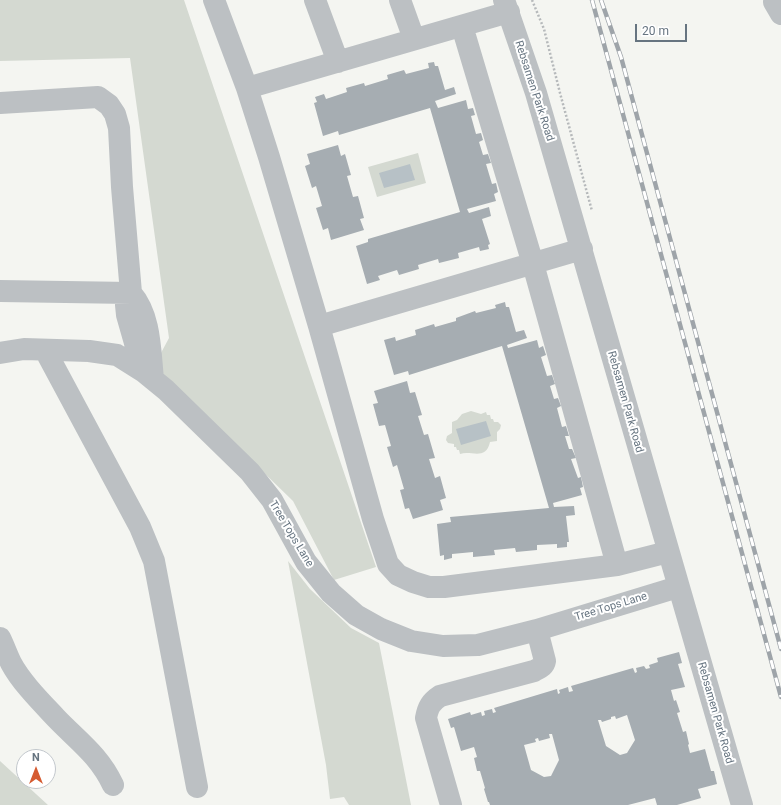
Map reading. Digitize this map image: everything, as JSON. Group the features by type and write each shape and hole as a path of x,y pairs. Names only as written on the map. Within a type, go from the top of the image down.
{"street":[{"path":"214,0 247,88 269,157 319,326 373,519 388,564 398,575 412,582 429,587 444,587 617,565 668,552"},
{"path":"315,0 338,62"},
{"path":"400,0 414,40"},
{"path":"247,88 462,26 506,6"},
{"name":"Rebsamen Park Road","path":"506,6 536,93 742,805"},
{"path":"462,26 533,264 617,565"},
{"path":"0,103 98,97 109,105 115,114 119,128 122,187 131,293 143,311 148,335 146,374"},
{"path":"319,326 582,249"},
{"path":"0,291 131,293"},
{"name":"Tree Tops Lane","path":"0,352 24,349 89,351 117,355 146,374 166,390 250,472 272,500 306,562 331,593 356,615 380,629 411,641 443,646 478,645 537,630 678,587"},
{"path":"45,350 140,527 154,561 197,787"},
{"path":"451,805 426,718 428,708 432,701 440,696 542,667 545,664 545,661 537,630"},
{"path":"0,638 12,664 30,689 56,718 88,748 106,770 113,785"}],"shaded area":[{"path":"0,0 184,0 376,567 334,580 293,501 154,366 169,338 130,58 0,61"},
{"path":"418,153 426,183 377,197 368,167"},
{"path":"410,164 415,180 384,188 379,173"},
{"path":"471,411 481,414 486,412 487,415 490,415 494,422 498,422 501,425 497,432 497,441 490,442 488,448 482,453 460,454 459,450 454,447 454,444 448,443 446,440 447,436 452,433 452,422 457,420 462,414"},
{"path":"486,421 491,436 461,445 456,429"},
{"path":"288,561 310,589 351,628 379,643 411,805 349,805 344,797 330,799 326,765"},
{"path":"0,761 16,776 16,789 31,789 48,805 0,805"}],"building":[{"path":"434,62 435,66 438,66 445,90 454,87 456,94 435,101 438,108 466,100 468,109 473,108 475,115 471,116 476,134 481,133 483,140 479,142 483,155 488,154 491,163 486,164 492,184 496,183 498,192 494,194 496,201 467,209 469,213 489,207 491,216 482,219 490,244 488,245 489,249 480,251 479,247 458,253 459,258 439,263 438,259 418,265 419,269 399,275 397,270 378,276 380,280 367,284 356,246 368,242 368,239 460,212 430,108 339,135 338,131 323,136 314,103 317,102 315,97 324,94 326,99 347,92 346,88 364,83 365,86 388,79 387,75 404,70 406,74 429,68 428,63"},
{"path":"338,145 341,156 345,154 351,175 347,176 353,197 358,196 364,218 360,219 364,230 331,240 328,228 323,230 316,208 322,206 316,186 312,188 305,166 310,164 307,154"},
{"path":"505,302 506,307 509,307 516,332 524,330 527,338 507,345 508,348 537,340 539,348 543,346 546,355 541,357 547,376 552,375 555,384 550,386 554,399 558,398 561,406 557,408 562,427 566,426 569,436 565,436 569,449 572,449 576,458 571,459 578,478 581,477 583,487 580,488 582,495 553,503 554,507 574,506 575,515 566,516 569,542 567,542 567,547 557,548 557,544 537,545 537,550 516,552 515,548 494,550 495,555 473,557 473,552 452,554 452,558 444,560 444,555 440,556 437,524 451,522 450,517 549,508 502,346 409,375 408,371 394,375 384,340 395,337 396,341 416,335 415,330 434,324 435,327 456,321 456,318 475,311 476,313 496,308 495,305"},
{"path":"407,381 410,393 415,392 422,415 418,416 424,435 428,434 435,458 429,459 435,478 440,476 446,498 440,500 443,510 413,519 409,508 405,509 400,490 404,489 397,465 393,467 387,447 391,446 385,425 379,426 373,404 378,403 374,391"},
{"path":"679,652 682,663 678,664 685,687 671,690 674,701 676,700 680,712 677,713 683,732 686,731 690,753 705,749 711,771 714,771 717,784 698,789 701,798 677,805 657,805 655,798 628,805 490,805 484,789 480,771 477,771 474,758 477,757 474,747 461,751 454,727 451,728 448,719 470,712 471,715 481,712 482,716 485,715 484,711 492,709 493,713 496,712 494,708 557,689 558,694 560,693 559,690 568,687 569,692 573,691 571,686 633,668 635,673 637,672 636,668 644,666 646,669 650,668 649,665 658,662 657,658","holes":["627,715 635,740 627,753 620,755 606,746 598,720 601,720 602,722 611,719 611,717 615,716 616,719","549,734 552,734 559,760 551,776 544,777 531,770 524,745 536,742 535,739 538,738 539,741 550,738"]}],"railway":[{"path":"592,0 781,697"},
{"path":"601,0 621,57 781,649"}]}
